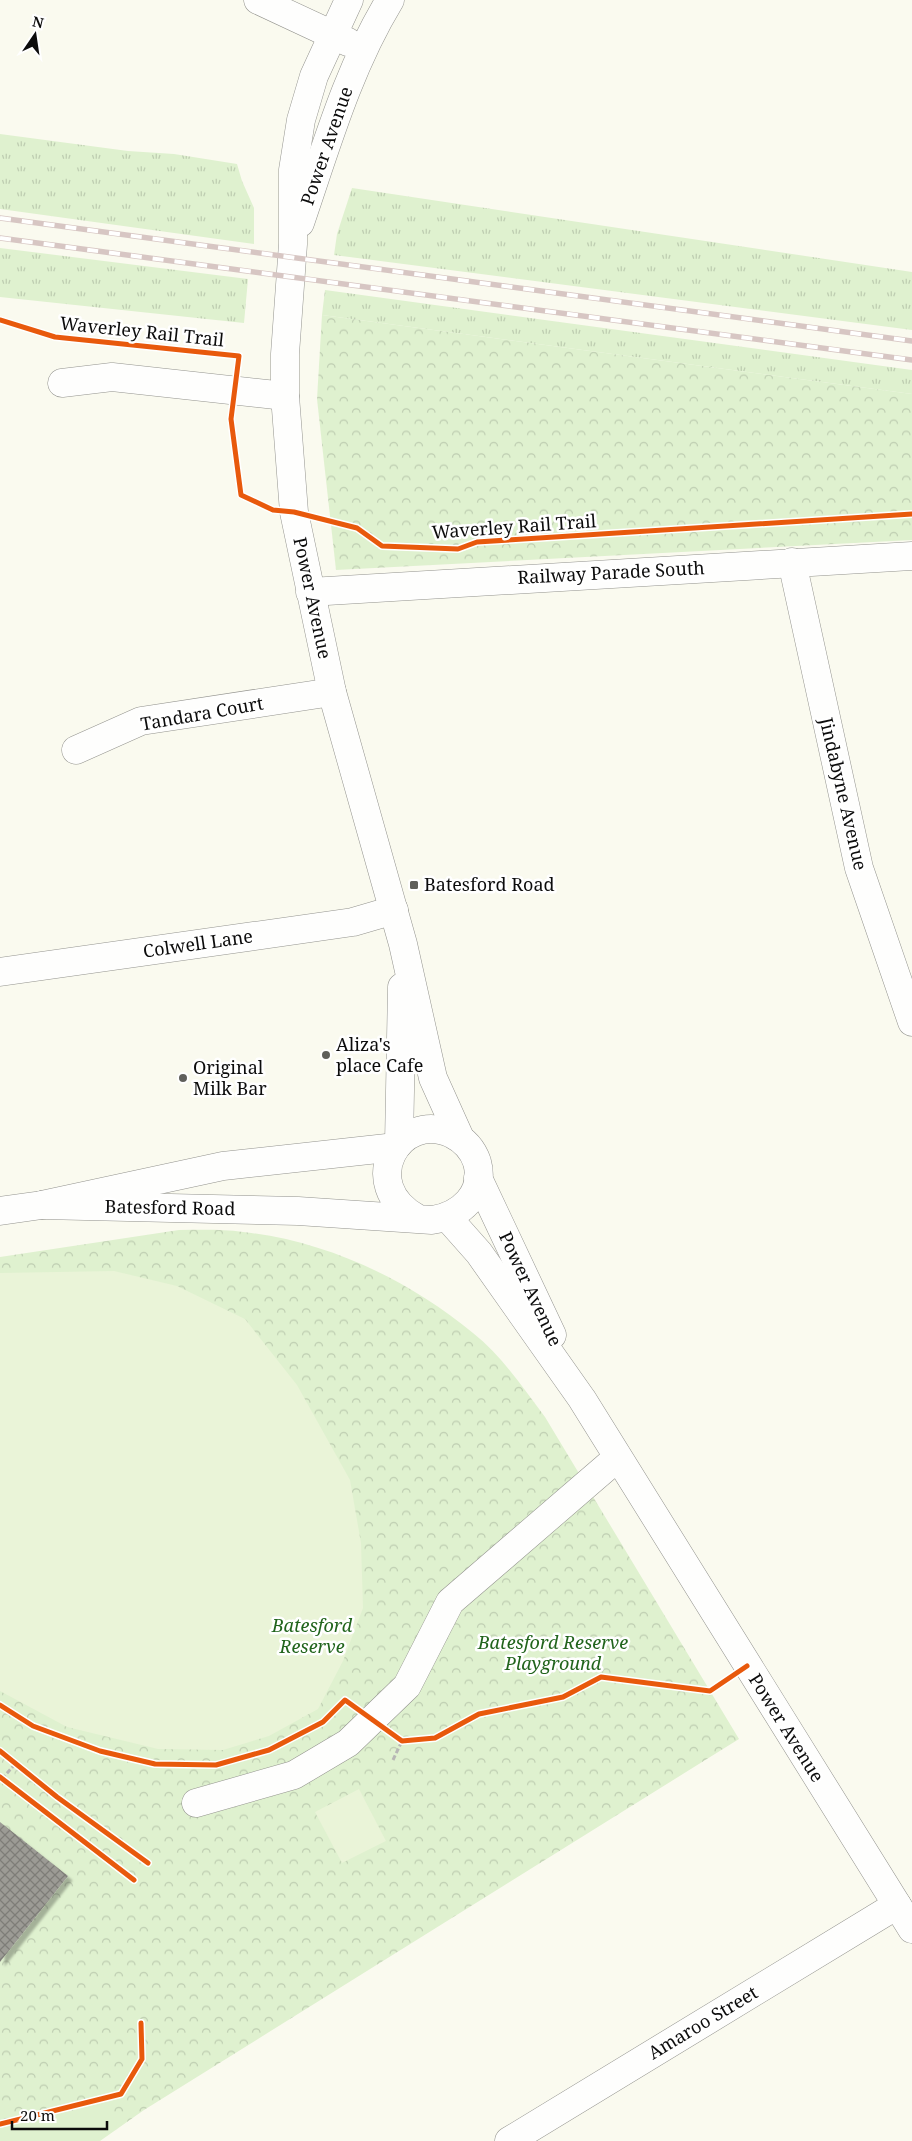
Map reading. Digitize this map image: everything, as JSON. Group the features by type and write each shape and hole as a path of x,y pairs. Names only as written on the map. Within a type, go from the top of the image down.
{"street":[{"path":"258,0 363,49"},
{"name":"Power Avenue","path":"349,0 314,76 301,120 293,170 293,244 285,354 285,396 294,512 332,692 403,944 434,1078 460,1138"},
{"name":"Power Avenue","path":"293,244 344,94 363,49 387,1"},
{"path":"62,383 112,377 285,396"},
{"name":"Railway Parade South","path":"310,592 912,556"},
{"name":"Jindabyne Avenue","path":"792,562 859,868 912,1022"},
{"name":"Tandara Court","path":"76,750 141,721 332,692"},
{"name":"Colwell Lane","path":"0,972 353,922 394,910"},
{"name":"Power Avenue","path":"398,1145 403,944"},
{"path":"429,1129 445,1131 460,1138 471,1149 477,1163 478,1178 474,1195 463,1209 448,1218 432,1220 418,1218 405,1211 395,1201 389,1188 386,1174 389,1160 398,1145 413,1133 429,1129"},
{"name":"Batesford Road","path":"0,1211 42,1205 223,1166 398,1145"},
{"name":"Power Avenue","path":"478,1178 582,1399"},
{"name":"Batesford Road","path":"42,1205 298,1211 418,1218"},
{"name":"Power Avenue","path":"448,1218 479,1253 582,1399 912,1929"},
{"path":"196,1803 294,1775 348,1744 407,1686 450,1602 617,1458"},
{"name":"Amaroo Street","path":"522,2138 897,1905"}],"path":[{"path":"393,1760 402,1741"},
{"path":"2,1779 16,1763"}],"green space":[{"path":"0,134 128,151 174,154 237,164 254,208 254,244 0,209"},
{"path":"352,188 912,272 912,330 334,255 337,234"},
{"path":"0,248 248,279 244,323 0,297"},
{"path":"325,290 912,370 912,394 322,315"},
{"path":"322,315 912,394 912,540 336,570 317,399"},
{"name":"Batesford Reserve","path":"179,1230 243,1232 305,1244 336,1254 366,1266 422,1296 484,1342 512,1373 545,1417 739,1739 144,2110 100,2141 0,2141 0,1257"},
{"path":"114,1271 177,1286 245,1319 297,1385 350,1480 361,1543 363,1608 343,1661 318,1709 269,1736 223,1750 158,1749 67,1727 0,1691 0,1273"},
{"path":"359,1789 386,1841 342,1863 315,1812"},
{"path":"111,2102 117,2125 92,2141 0,2141 0,2129 3,2127"}],"building":[{"path":"0,1822 68,1876 0,1962"}],"railway":[{"path":"0,218 912,341"},
{"path":"0,238 912,360"}],"cycle path":[{"name":"Waverley Rail Trail","path":"0,320 55,337 239,356 231,419 241,495 273,510 294,512 357,528 382,546 458,549 477,542 912,514"},
{"path":"0,1705 33,1726 100,1751 155,1764 216,1765 269,1750 323,1722 345,1700 402,1741 435,1738 479,1714 563,1697 601,1677 710,1691 747,1666"},
{"path":"0,1751 57,1797 148,1863"},
{"path":"0,1777 134,1880"},
{"path":"0,2124 121,2094 142,2059 141,2023"}],"place":[{"name":"Batesford Road","path":"414,885"},
{"name":"Aliza's place Cafe","path":"326,1055"},
{"name":"Original Milk Bar","path":"183,1078"}],"park label":[{"name":"Batesford Reserve Playground","path":"553,1654"}]}
